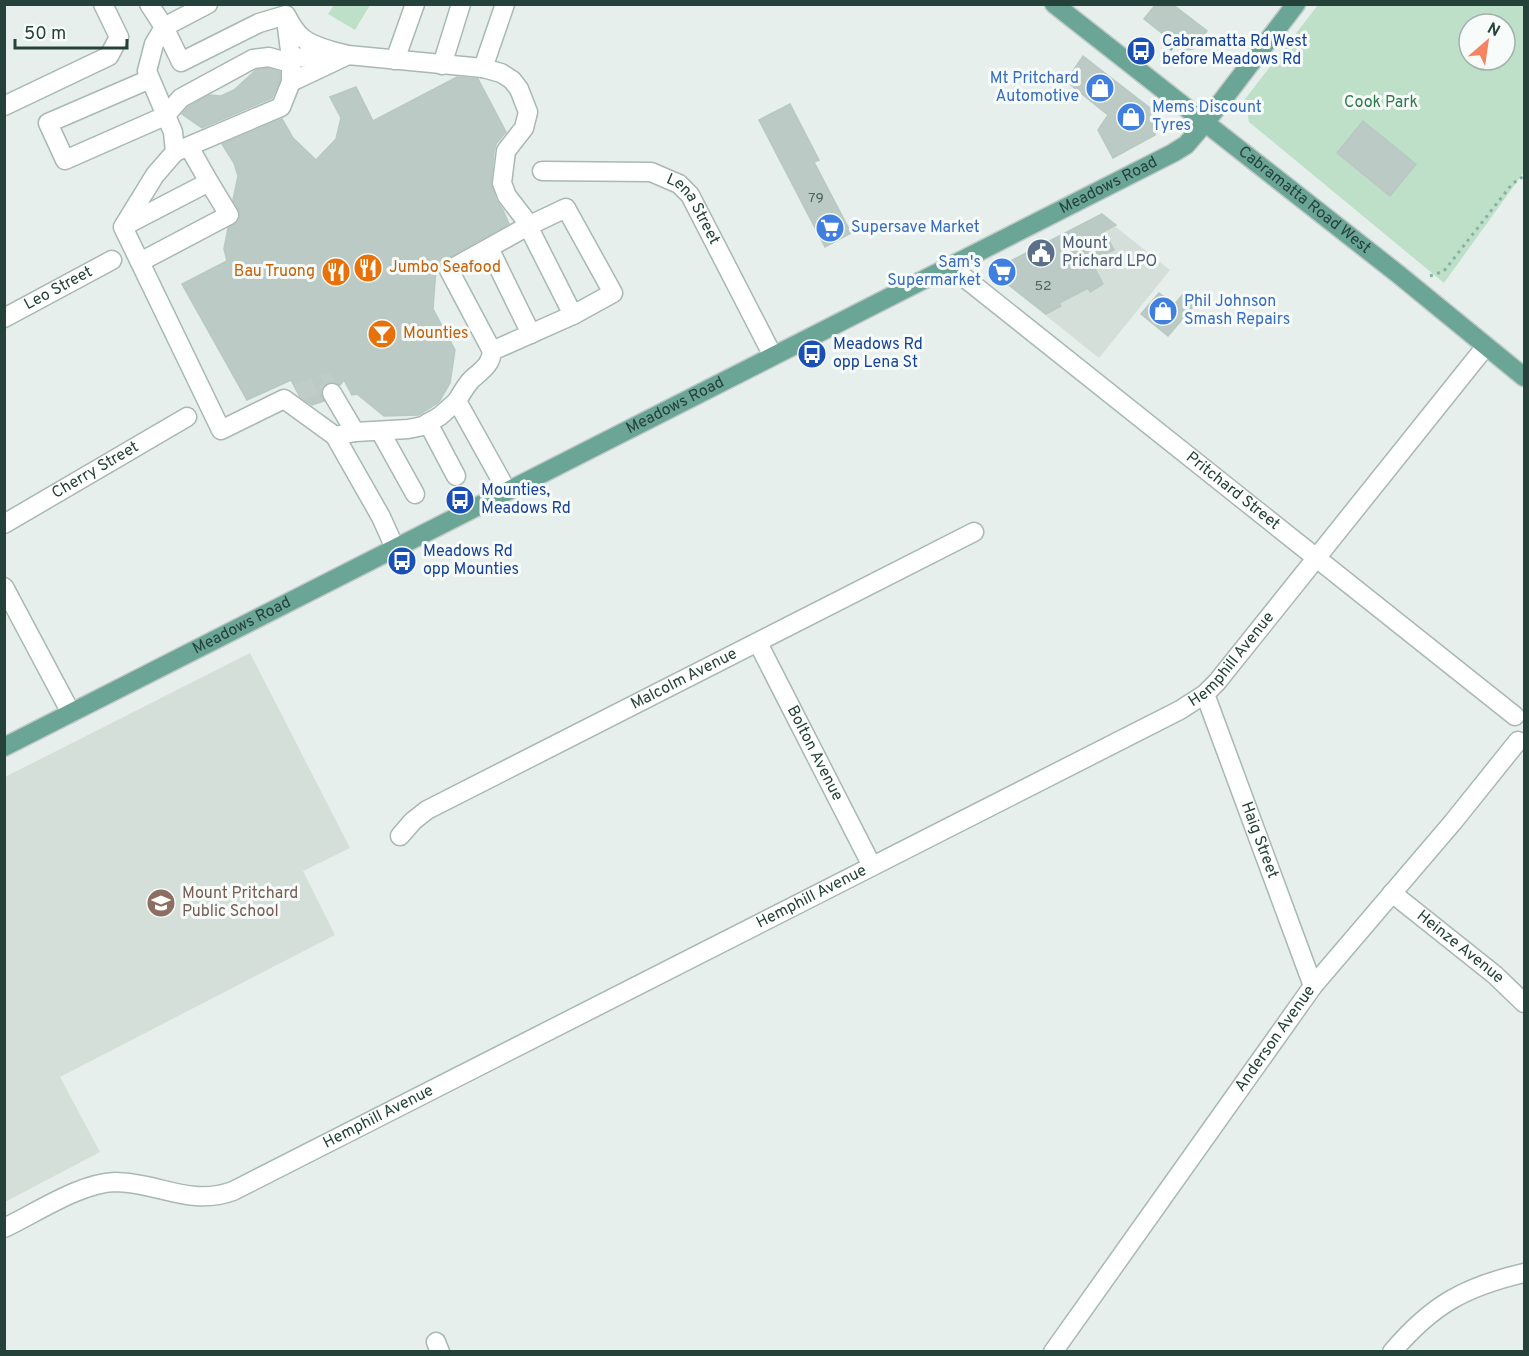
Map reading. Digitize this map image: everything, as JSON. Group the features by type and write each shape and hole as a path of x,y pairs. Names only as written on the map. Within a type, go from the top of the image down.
{"main road":[{"name":"Cabramatta Road West","path":"1054,4 1524,377"},
{"name":"Meadows Road","path":"4,747 1173,153 1186,145 1205,123 1296,4"}],"street":[{"path":"4,106 110,56 119,37 103,4"},
{"path":"149,4 164,27 181,62 277,10"},
{"path":"140,262 229,215 208,182 182,149 165,116 147,71 154,44 164,27 208,4"},
{"path":"395,60 415,4"},
{"path":"442,65 461,4"},
{"path":"483,68 505,4"},
{"path":"277,10 294,31 310,44 340,53 483,68 501,73 512,80 519,89 528,112 524,128 507,151 502,183 507,196 519,210 528,226 573,315"},
{"path":"123,227 155,175 182,149 281,107 291,82 277,10"},
{"path":"150,79 48,123 65,160 165,116 181,98 253,59 269,57 287,60 340,53"},
{"path":"291,82 340,53"},
{"name":"Lena Street","path":"542,171 651,172 679,184 690,195 773,356"},
{"path":"123,227 208,182"},
{"path":"335,436 355,432 408,429 428,423 457,401 471,380 491,359 492,351 449,270 528,226 566,208 613,293 573,315 492,351"},
{"path":"123,227 221,430 291,396 335,436 381,517 395,548"},
{"path":"489,248 531,333"},
{"name":"Leo Street","path":"4,318 112,260"},
{"name":"Pritchard Street","path":"951,267 1316,558 1520,713"},
{"name":"Hemphill Avenue","path":"4,1228 98,1183 133,1184 200,1197 217,1197 232,1191 1180,710 1205,694 1217,682 1486,346"},
{"path":"332,393 355,432"},
{"path":"457,401 507,491"},
{"name":"Cherry Street","path":"4,524 187,417"},
{"path":"428,423 456,476"},
{"path":"380,431 415,494"},
{"name":"Malcolm Avenue","path":"400,836 427,810 974,532"},
{"path":"4,587 71,713"},
{"name":"Bolton Avenue","path":"758,642 872,866"},
{"name":"Haig Street","path":"1205,694 1313,986"},
{"path":"1520,713 1511,729 1521,742"},
{"name":"Anderson Avenue","path":"1053,1352 1313,986 1521,742"},
{"name":"Heinze Avenue","path":"1392,893 1495,975 1524,1003"},
{"path":"1392,1352 1409,1332 1443,1304 1489,1282 1524,1273"}],"path":[{"path":"1161,62 1175,44"},
{"path":"1430,276 1444,271 1512,184 1524,176"}],"shaded area":[{"path":"1102,216 1170,270 1099,358 995,275 997,269"},
{"name":"Mount Pritchard Public School","path":"250,653 350,848 303,871 335,935 60,1077 100,1152 5,1202 5,777"}],"green space":[{"path":"334,5 370,5 355,30 328,14"},
{"name":"Cook Park","path":"1318,5 1524,5 1524,172 1444,283 1249,122 1245,99"}],"building":[{"path":"1156,4 1172,4 1207,31 1193,49 1183,50 1144,19"},
{"path":"1083,56 1159,115 1155,135 1113,158 1098,130 1108,115 1066,81"},
{"path":"268,68 280,72 280,80 272,98 202,128 182,114 188,107 209,95 221,96 234,90 256,70"},
{"path":"457,77 478,79 506,132 496,144 491,182 496,200 509,224 444,260 436,269 433,309 455,350 450,383 439,402 419,415 384,416 357,394 352,395 344,380 340,385 332,382 326,384 321,393 324,401 312,405 300,397 291,380 247,400 182,284 227,261 224,249 228,228 239,220 239,210 233,200 238,176 234,163 222,144 282,119 293,138 316,160 336,139 341,118 330,97 356,87 373,121"},
{"path":"790,104 819,160 814,162 851,233 825,247 759,120"},
{"path":"1363,121 1416,164 1390,196 1337,153"},
{"path":"1102,214 1116,225 1104,231 1114,250 1091,261 1103,284 1090,292 1088,288 1059,303 1061,306 1046,314 996,275 997,268"},
{"path":"1185,292 1197,302 1168,336 1141,314 1159,293 1174,305"}],"tunnel":[{"path":"298,393 326,382 332,393"}],"place":[{"name":"Cabramatta Rd West before Meadows Rd","path":"1141,51"},
{"name":"Mt Pritchard Automotive","path":"1100,88"},
{"name":"Mems Discount Tyres","path":"1131,117"},
{"name":"Supersave Market","path":"830,228"},
{"name":"Mount Prichard LPO","path":"1041,253"},
{"name":"Jumbo Seafood","path":"368,268"},
{"name":"Bau Truong","path":"336,272"},
{"name":"Sam's Supermarket","path":"1002,272"},
{"name":"Phil Johnson Smash Repairs","path":"1163,311"},
{"name":"Mounties","path":"382,334"},
{"name":"Meadows Rd opp Lena St","path":"812,354"},
{"name":"Mounties, Meadows Rd","path":"460,500"},
{"name":"Meadows Rd opp Mounties","path":"402,561"},
{"name":"Mount Pritchard Public School","path":"161,903"}]}
